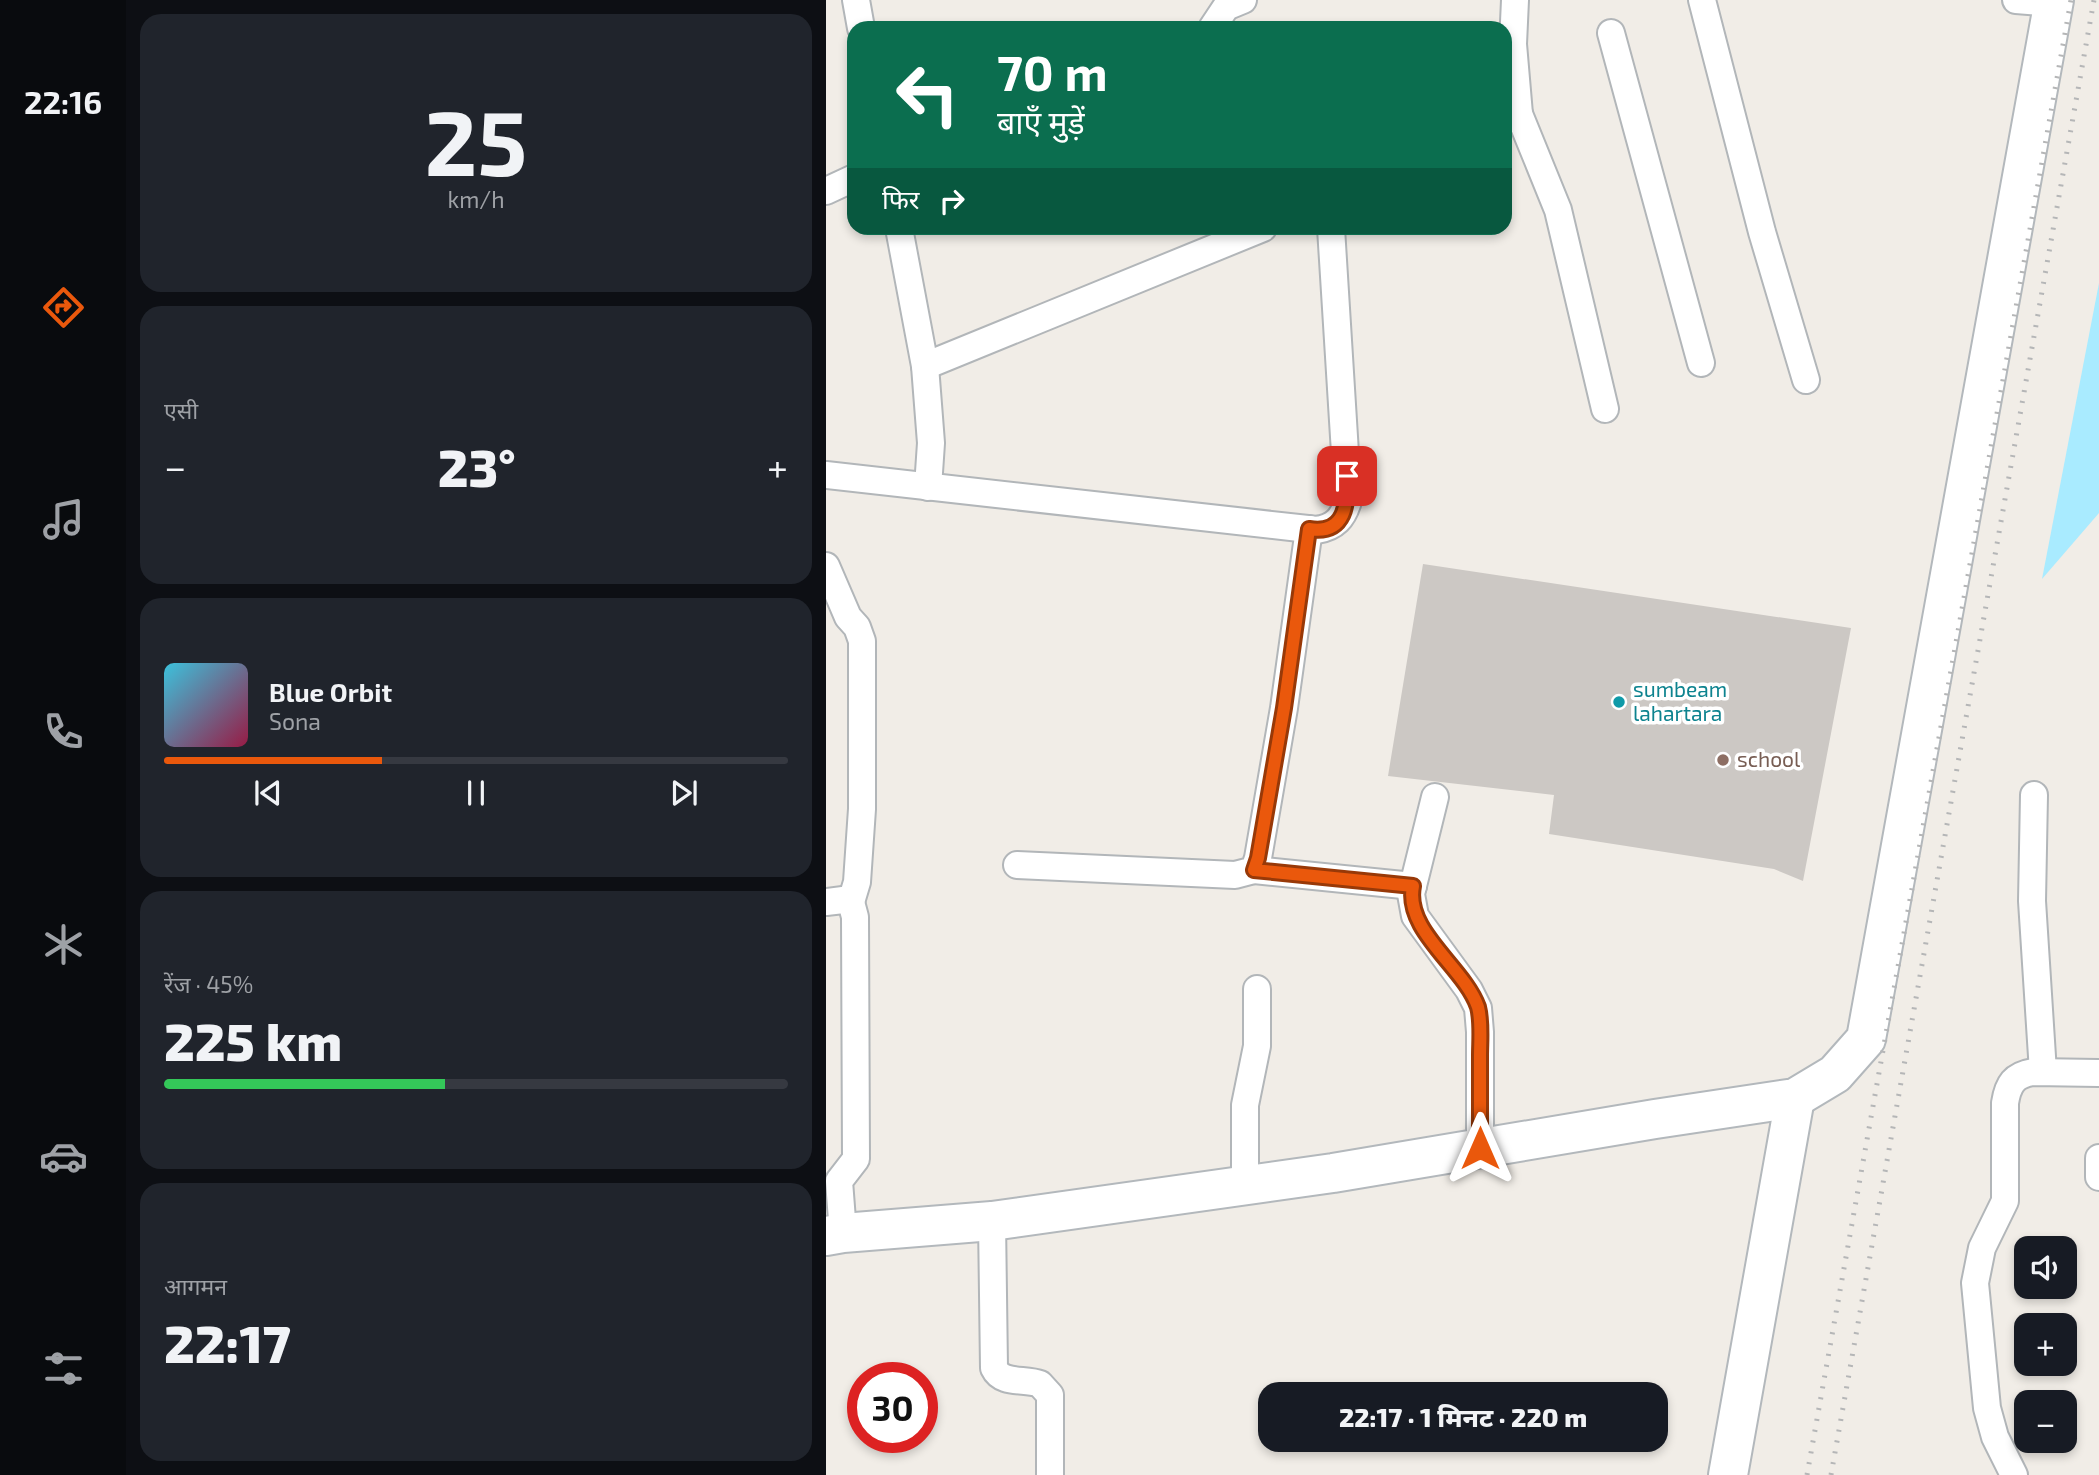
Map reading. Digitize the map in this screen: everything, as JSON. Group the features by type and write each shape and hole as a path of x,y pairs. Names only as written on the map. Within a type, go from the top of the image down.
{"street":[{"path":"856,0 860,21"},
{"path":"1217,21 1226,7 1243,0"},
{"path":"1515,0 1513,44 1516,92 1512,117 1558,210 1605,409"},
{"path":"1702,0 1762,232 1806,380"},
{"path":"826,566 848,617 857,628 862,641 862,809 857,882 838,902 855,916 856,1159 839,1181 835,1235 992,1221 1245,1185 1795,1098 1835,1074 1866,1039 2053,2 2015,0"},
{"path":"1611,33 1701,363"},
{"path":"826,191 847,181"},
{"path":"900,235 925,366 931,443 928,487"},
{"path":"826,475 1309,529 1326,528 1335,524 1341,519 1348,501 1331,235"},
{"path":"925,366 1219,236"},
{"path":"1254,870 1284,708 1309,529"},
{"path":"2034,795 2032,901 2043,1072"},
{"path":"1435,797 1411,894 1415,916 1469,990 1478,1008 1480,1148"},
{"path":"1017,865 1235,875 1254,870 1413,886"},
{"path":"1245,1185 1245,1105 1257,1046 1257,989"},
{"path":"2014,1475 1995,1437 1987,1408 1975,1283 1982,1248 2005,1201 2005,1103 2008,1088 2014,1079 2022,1074 2099,1073"},
{"path":"1728,1475 1795,1098"},
{"path":"2099,1158 2099,1177"},
{"path":"992,1221 994,1368 996,1373 1005,1379 1040,1384 1050,1395 1049,1475"}],"water":[{"path":"2099,283 2099,513 2042,579"}],"building":[{"name":"sumbeam lahartara","path":"1423,564 1851,628 1803,881 1774,869 1549,834 1554,795 1388,776"}],"railway":[{"path":"1807,1475 2071,0"},
{"path":"1831,1475 2094,0"}],"place":[{"name":"sumbeam lahartara","path":"1619,702"},
{"name":"school","path":"1723,760"}],"route":[{"path":"1347,476 1348,501 1341,519 1326,528 1309,529 1284,708 1254,870 1413,886 1411,894 1415,916 1469,990 1478,1008 1480,1148"}]}
